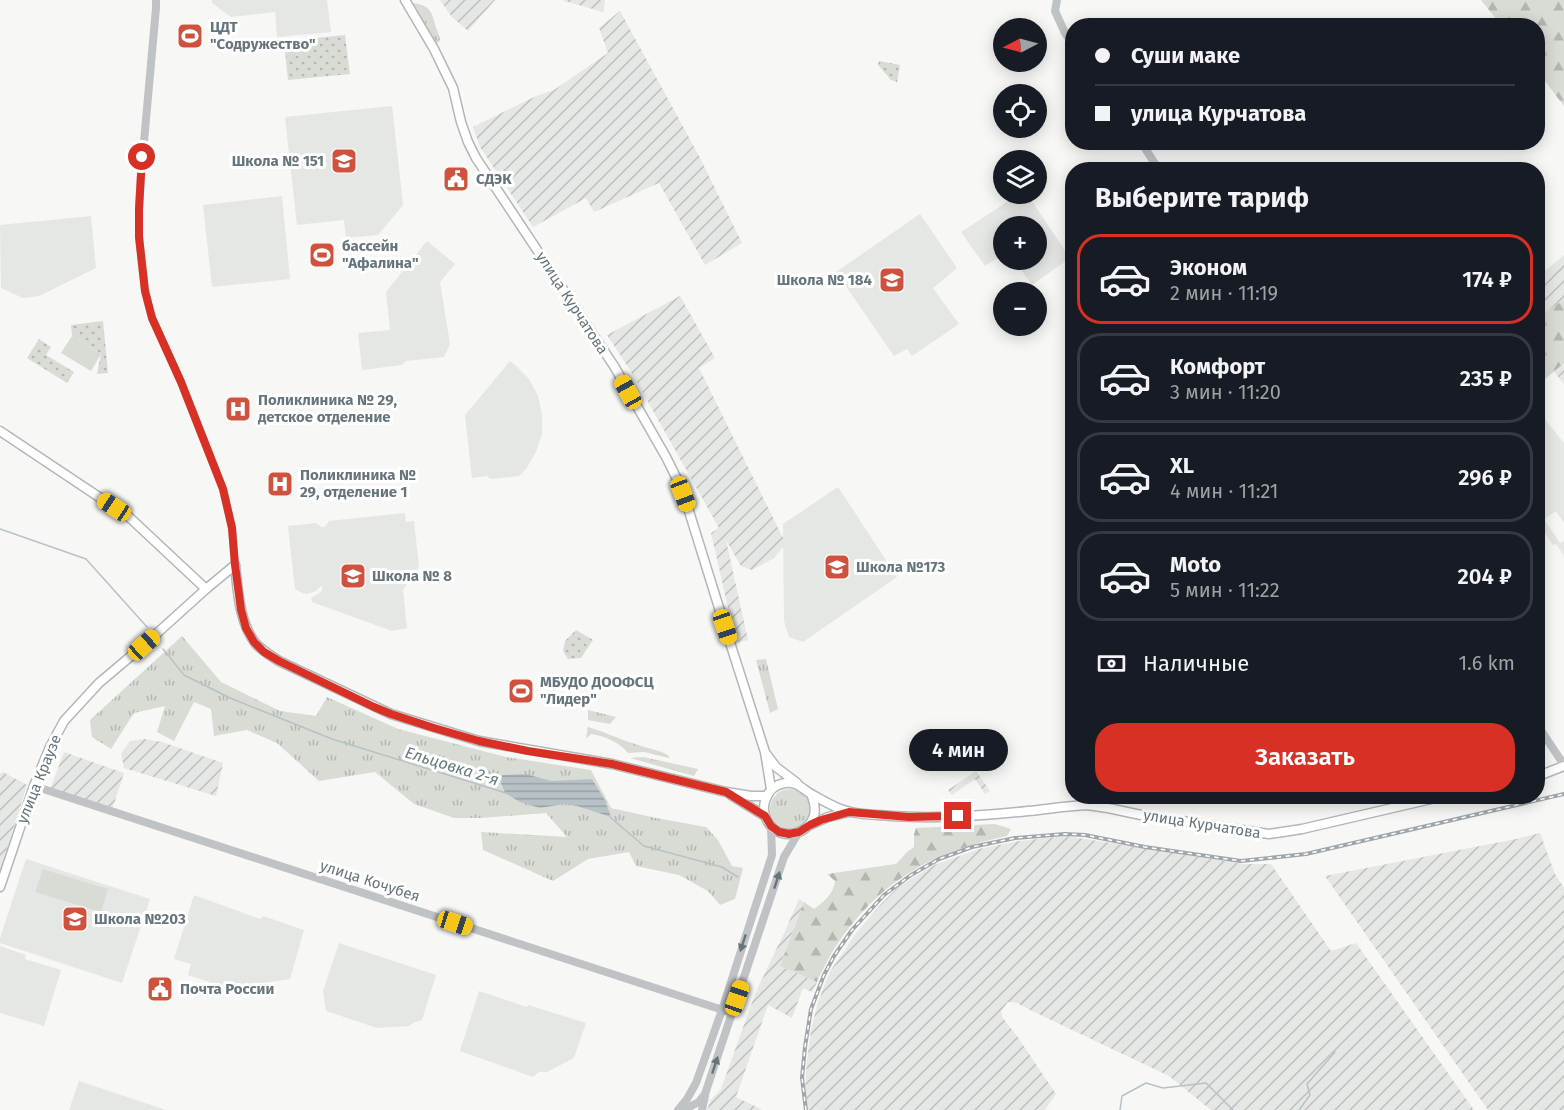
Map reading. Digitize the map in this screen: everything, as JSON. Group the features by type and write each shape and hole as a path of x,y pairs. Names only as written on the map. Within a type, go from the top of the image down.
{"main road":[{"name":"улица Курчатова","path":"405,0 434,49 453,88 461,122 476,159 614,366 670,465 688,508 765,752 769,793"},
{"path":"0,432 129,517 206,589"},
{"name":"улица Краузе","path":"0,887 34,786 50,747 64,721 99,682 235,565"},
{"path":"235,565 241,610 246,628 254,642 264,652 341,692 391,714 479,741 612,764 726,792 751,796 769,793 780,784 798,784"},
{"path":"765,752 776,766 811,794 815,804 810,825 799,832 789,834 779,832 771,826 764,809 769,793"},
{"path":"1545,774 1564,765"},
{"path":"726,792 765,816"},
{"name":"улица Курчатова","path":"811,794 849,812"},
{"name":"улица Курчатова","path":"810,825 828,817 849,812 909,817 958,816 1087,805 1269,834 1302,829 1410,804"}],"street":[{"path":"156,0 139,209 139,237 145,291 152,318 181,382 223,489 232,528 235,565"},
{"path":"1057,0 1055,10 1065,33"},
{"path":"1545,736 1564,765"},
{"name":"улица Кочубея","path":"34,786 732,1013"},
{"path":"678,1110 696,1083 722,1010 772,855 771,826"},
{"path":"702,1110 705,1094 784,857 799,832"},
{"path":"683,1110 699,1102 705,1094"}],"shaded area":[{"path":"212,0 327,0 331,32 277,37 275,12 231,17 212,3"},
{"path":"440,0 495,0 468,31 452,17"},
{"path":"561,0 605,0 603,12"},
{"path":"620,11 699,156 742,243 705,265 659,183 594,212 586,198 533,227 480,147 473,127 534,97 554,90 608,53 599,28"},
{"name":"Школа № 151","path":"392,106 403,205 378,235 346,238 344,220 297,225 285,117"},
{"path":"282,196 290,279 212,287 203,205"},
{"path":"1004,204 1034,204 1042,216 993,216 993,261 985,266 961,232"},
{"name":"Школа № 184","path":"920,214 957,268 933,288 959,324 912,356 907,349 894,356 836,272"},
{"path":"91,216 96,268 39,296 23,298 1,288 0,225"},
{"path":"1047,224 1065,251 1065,262 1036,282 1030,282 1021,270 1047,270"},
{"path":"427,241 455,264 440,282 450,344 444,357 406,361 402,365 362,370 358,333 390,330 386,292"},
{"path":"1564,255 1564,384 1545,361 1545,271"},
{"path":"680,296 715,358 699,368 786,544 774,558 752,570 741,566 726,540 748,640 736,643 711,533 719,528 630,370 607,335"},
{"path":"510,361 529,379 538,396 542,414 542,434 536,452 519,476 491,479 487,476 472,478 465,415"},
{"path":"1545,420 1564,443 1564,523 1556,511 1545,518"},
{"name":"Школа №173","path":"838,487 897,577 803,642 789,637 784,621 783,524"},
{"name":"Школа № 8","path":"405,513 406,522 414,521 419,567 403,590 407,628 392,631 312,602 311,598 321,592 323,587 321,586 316,591 307,594 295,589 288,526 316,523 325,527 329,521"},
{"path":"1545,520 1560,543 1564,541 1564,556 1556,544 1553,545 1545,533"},
{"path":"144,739 162,742 223,763 216,796 124,768 121,754 130,741"},
{"path":"64,752 124,773 112,810 50,790"},
{"path":"976,771 990,791 985,794 975,779 952,795 948,790"},
{"path":"3,772 27,785 0,871 0,774"},
{"path":"525,774 552,781 592,779 605,800 611,817 564,804 540,808 520,802 505,793 501,783 502,775"},
{"path":"1540,833 1555,874 1564,888 1564,1110 1488,1110 1325,876"},
{"path":"1066,836 1244,864 1271,864 1331,951 1356,943 1474,1110 1211,1110 1169,1076 1017,1003 1008,1002 1001,1011 1002,1017 1056,1094 1045,1110 808,1110 805,1089 807,1061 818,1002 829,973 856,933 881,904 898,887 934,865 979,849 1019,841"},
{"name":"Школа №203","path":"26,859 150,899 122,983 0,943"},
{"path":"194,895 260,919 263,916 304,930 290,979 227,988 188,975 191,964 174,959"},
{"path":"799,899 804,902 780,966 817,982 812,992 803,988 792,1018 768,1005 736,1097 763,1110 707,1110 710,1101 721,1089 755,994"},
{"path":"339,943 436,975 422,1020 409,1026 377,1028 326,1011 323,991"},
{"path":"0,946 26,955 25,959 61,970 44,1026 0,1013"},
{"path":"479,991 586,1023 574,1058 547,1072 539,1072 533,1077 460,1051"},
{"path":"79,1081 166,1110 69,1110"}],"green space":[{"path":"1481,0 1564,0 1564,106 1545,81 1545,18 1495,18"},
{"path":"413,3 423,5 431,12 439,34 440,40 437,44"},
{"path":"345,35 350,74 288,80 284,41"},
{"path":"879,61 900,65 897,82 891,80 878,65"},
{"path":"1564,300 1564,363 1545,379 1545,312"},
{"path":"103,321 108,373 97,374 101,354 72,336 71,325"},
{"path":"72,336 101,354 91,371 61,353"},
{"path":"39,339 51,347 46,355 74,372 67,383 27,358"},
{"path":"576,630 593,640 581,658 568,659 563,651 565,641"},
{"path":"182,636 221,682 280,711 316,716 327,697 398,729 506,757 591,770 611,808 706,827 718,840 732,866 743,868 735,899 720,905 708,891 679,875 636,866 629,852 588,859 553,881 483,850 481,832 567,837 546,813 454,818 414,804 375,772 319,781 277,743 247,730 214,736 211,709 194,702 174,741 157,732 165,706 134,713 111,749 92,737 90,720"},
{"path":"766,659 778,709 770,713 756,660"},
{"path":"588,710 616,717 610,724 588,720"},
{"path":"588,727 662,752 669,758 644,752 628,753 616,743 596,735 591,734 586,739"},
{"path":"643,757 698,769 694,776 630,758"},
{"path":"790,789 798,790 804,795 809,801 809,817 804,823 798,828 790,829 782,828 776,823 771,817 770,809 771,801 776,795 782,790"},
{"path":"995,824 1011,829 1007,836 954,851 930,861 908,873 888,888 851,926 834,949 817,982 780,966 804,902 814,909 831,893 835,881 827,874 896,864 914,847 916,828"},
{"path":"43,869 108,889 101,912 35,892"}],"waterway":[{"name":"Ельцовка 2-я","path":"0,529 86,559 147,627"},
{"name":"Ельцовка 2-я","path":"163,649 184,675 230,698 332,739 506,793"},
{"name":"Ельцовка 2-я","path":"610,817 644,846 722,867 738,877"},
{"name":"Ельцовка 2-я","path":"1299,1110 1310,1095 1307,1084 1335,1052"},
{"name":"Ельцовка 2-я","path":"1120,1110 1122,1096 1146,1083 1163,1088 1206,1083 1233,1110"}],"railway":[{"path":"1545,798 1564,794"},
{"path":"806,1110 802,1078 811,1009 834,956 852,930 884,895 911,875 939,859 972,847 1015,838 1065,834 1085,835 1145,847 1241,861 1306,854 1521,804"}],"place":[{"name":"ЦДТ \"Содружество\"","path":"190,36"},
{"name":"Школа № 151","path":"344,161"},
{"name":"СДЭК","path":"456,179"},
{"name":"бассейн \"Афалина\"","path":"322,255"},
{"name":"Школа № 184","path":"892,280"},
{"name":"Поликлиника № 29, детское отделение","path":"238,409"},
{"name":"Поликлиника № 29, отделение 1","path":"280,484"},
{"name":"Школа №173","path":"837,567"},
{"name":"Школа № 8","path":"353,576"},
{"name":"МБУДО ДООФСЦ \"Лидер\"","path":"521,691"},
{"name":"Школа №203","path":"75,919"},
{"name":"Почта России","path":"160,989"}],"route":[{"path":"142,157 139,237 145,291 152,318 181,382 223,489 232,528 241,610 246,628 254,642 264,652 374,707 434,728 479,741 612,764 726,792 765,816 771,826 779,832 789,834 799,832 828,817 849,812 909,817 958,816"}]}
